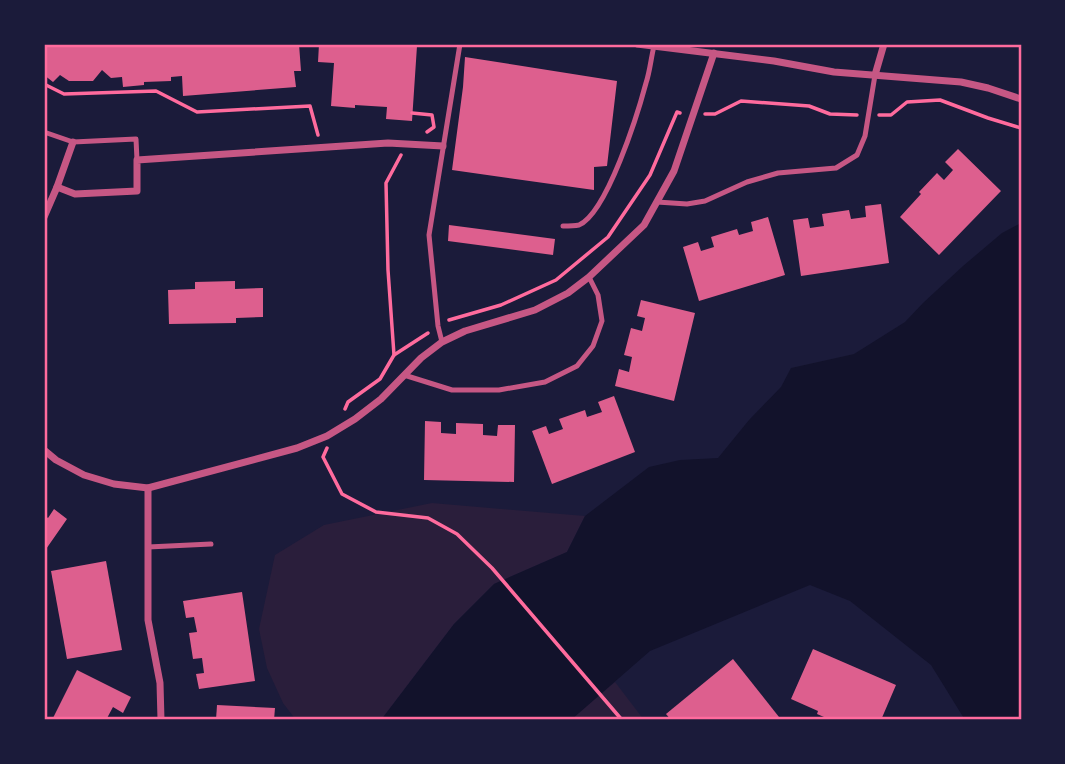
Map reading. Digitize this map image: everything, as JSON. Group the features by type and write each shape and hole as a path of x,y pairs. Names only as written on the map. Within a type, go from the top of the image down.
{"street":[{"path":"637,44 834,72 961,82 1021,99"},
{"path":"875,75 884,44"},
{"path":"44,450 56,460 84,475 114,484 148,488 297,448 355,419 381,399 421,358 442,342 465,331 535,310 568,293 644,225 674,171 714,53"},
{"path":"44,217 72,142"},
{"path":"57,187 75,194 137,191 137,160 388,143 443,146"},
{"path":"148,488 148,620 160,683 161,720"}],"lane":[{"path":"442,342 429,235 460,44"},
{"path":"714,53 715,44"},
{"path":"563,226 578,225 589,218 602,199 626,146 647,82 654,46"},
{"path":"657,202 687,204 705,201 747,182 778,173 836,168 857,155 866,136 875,75"},
{"path":"44,132 72,142 136,139 137,160"},
{"path":"404,375 452,390 499,390 545,382 577,366 593,346 602,321 598,295 589,277"},
{"path":"148,547 211,544"}],"path":[{"path":"44,84 64,94 156,91 197,112 310,106 317,130 318,148"},
{"path":"622,720 492,568 457,534 428,518 376,512 342,494 323,457 348,402 380,379 394,355 438,326 448,320 501,305 556,280 608,237 650,175 677,112 715,114 741,101 809,106 830,114 891,115 907,102 940,100 1021,128"},
{"path":"412,113 432,116 434,127 424,134"},
{"path":"394,355 386,183 401,156 403,144"}],"shaded area":[{"path":"1021,223 1021,720 965,720 931,665 850,601 810,585 650,651 571,720 381,720 454,624 494,584 567,552 585,516 649,467 680,460 718,458 781,387 791,368 854,354 905,322 963,266 1002,233"},
{"path":"432,503 585,516 567,552 494,584 454,624 381,720 296,720 283,703 267,668 259,629 275,555 324,525"},
{"path":"615,682 644,720 571,720 572,718"}],"building":[{"path":"44,44 141,44 142,47 158,44 299,44 301,71 294,71 296,87 183,96 182,76 171,77 171,81 144,82 144,85 123,87 122,77 111,78 102,70 93,81 69,81 60,75 53,82 44,75"},
{"path":"319,44 417,46 412,121 386,119 387,107 331,106 334,63 318,62"},
{"path":"465,57 617,81 607,166 594,167 594,190 452,170"},
{"path":"958,149 1001,191 939,255 900,217 937,173 944,180 953,170 945,162"},
{"path":"881,204 889,263 801,276 793,220 808,218 810,228 824,226 822,214 849,210 851,219 866,217 865,206"},
{"path":"768,217 785,275 699,301 683,247 698,242 701,251 714,247 711,237 737,229 739,235 753,231 751,222"},
{"path":"449,225 555,239 553,255 448,241"},
{"path":"235,281 235,289 263,288 263,317 236,318 236,323 169,324 168,290 195,289 195,282"},
{"path":"641,300 695,313 674,401 615,386 619,369 629,372 632,357 624,355 631,328 642,331 645,318 637,316"},
{"path":"614,396 635,452 552,484 532,431 546,426 549,434 563,429 559,419 585,410 587,417 602,412 598,402"},
{"path":"425,421 441,422 441,433 456,434 456,423 483,424 483,435 497,436 498,425 515,425 514,482 424,480"},
{"path":"54,509 67,519 44,552 44,515 48,518"},
{"path":"106,561 122,650 67,659 51,571"},
{"path":"242,592 255,681 199,689 196,674 204,673 202,658 193,659 189,633 197,632 194,617 186,618 183,601"},
{"path":"813,649 896,685 881,720 831,720 791,699"},
{"path":"733,659 779,717 776,720 671,720 666,714"},
{"path":"77,670 131,697 123,713 113,707 106,720 52,720"},
{"path":"217,705 275,708 274,720 216,720"}]}
